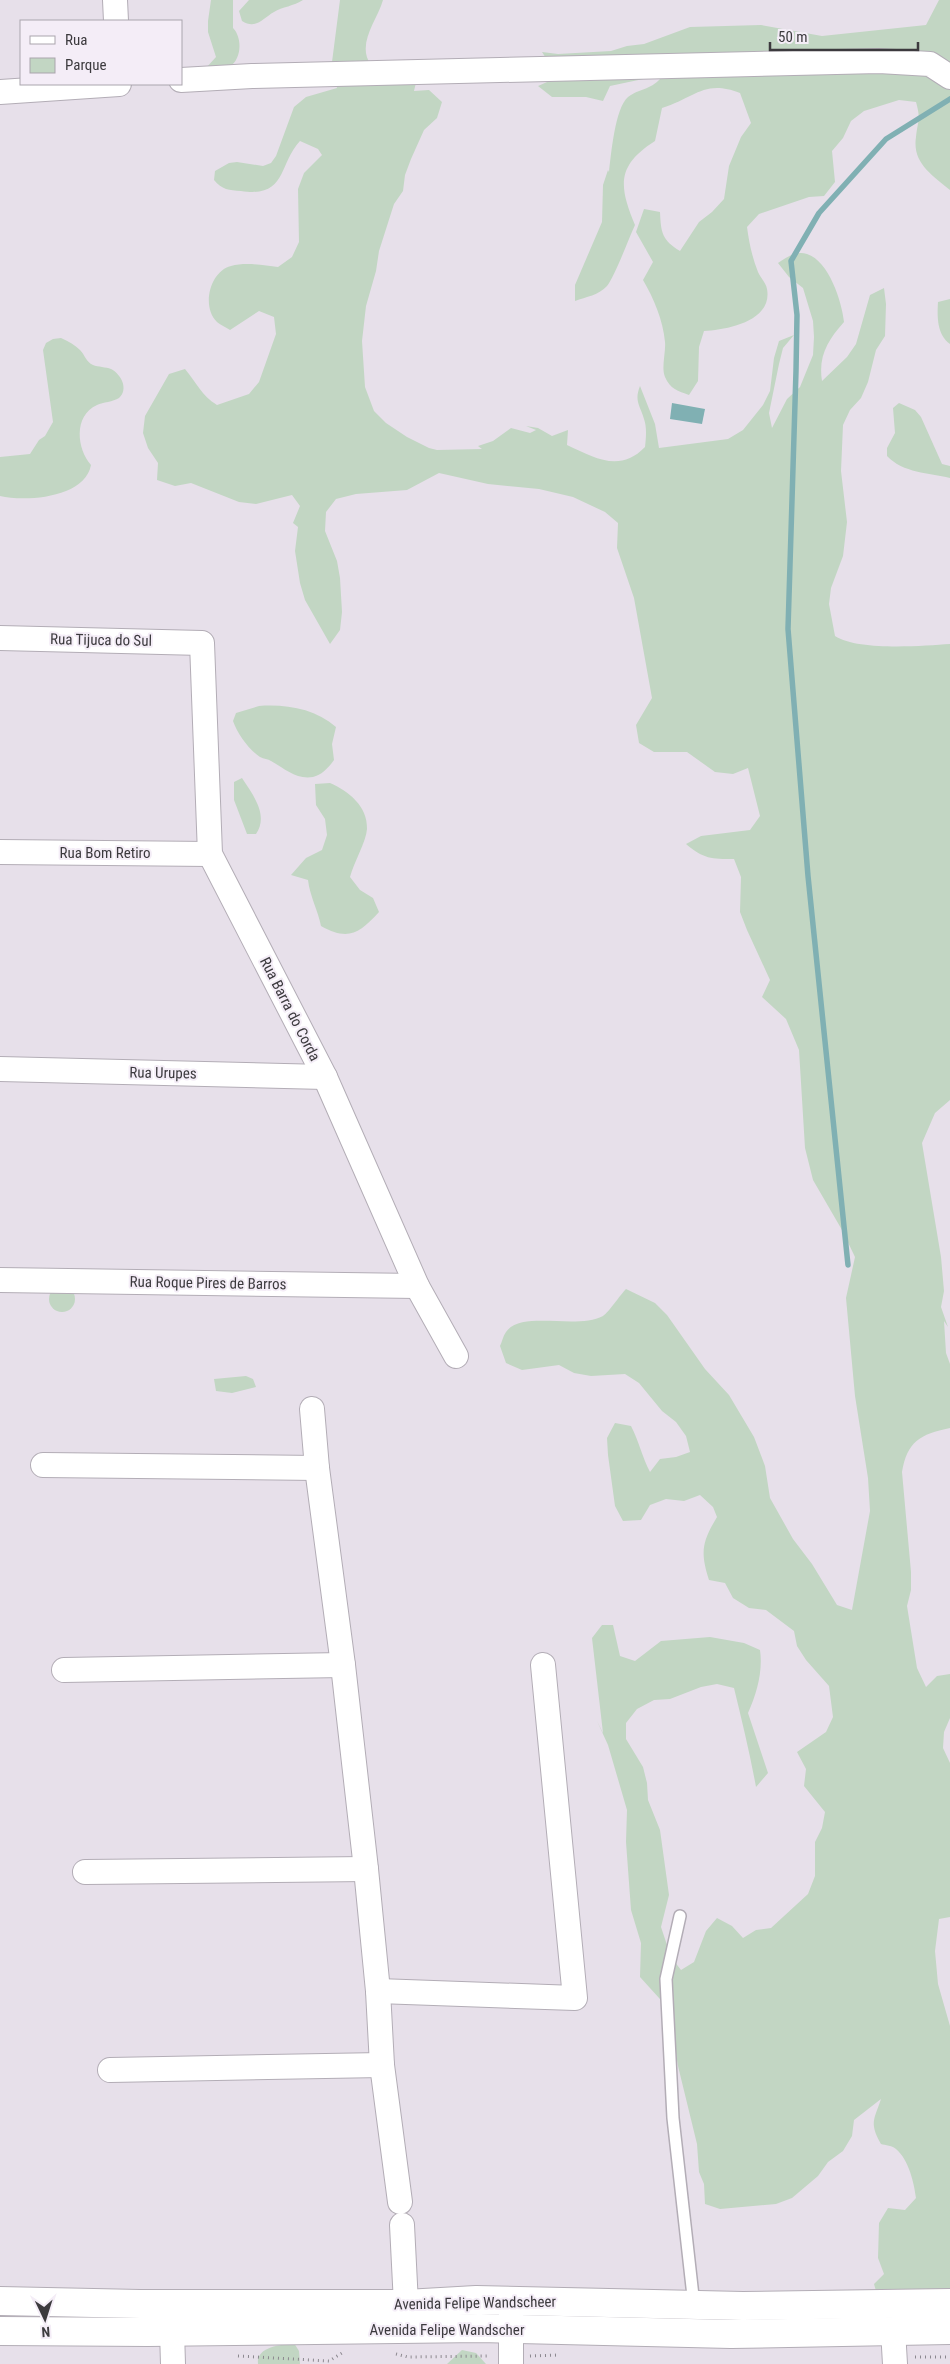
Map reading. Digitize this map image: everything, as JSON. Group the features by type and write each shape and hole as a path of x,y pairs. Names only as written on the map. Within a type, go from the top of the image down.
{"main road":[{"name":"Avenida Felipe Wandscheer","path":"0,2301 140,2304 406,2304 476,2300 694,2305 950,2303"},
{"name":"Avenida Felipe Wandscher","path":"0,2331 460,2328 510,2350 731,2334 894,2350"},
{"path":"894,2350 950,2330"}],"street":[{"path":"115,0 116,20"},
{"path":"182,80 282,75 878,61 930,64 950,77"},
{"path":"0,92 104,85"},
{"name":"Rua Tijuca do Sul","path":"0,638 202,642"},
{"name":"Rua Barra do Corda","path":"202,642 210,854 325,1077 417,1286 456,1356"},
{"name":"Rua Bom Retiro","path":"0,852 210,854"},
{"name":"Rua Urupes","path":"0,1069 325,1077"},
{"name":"Rua Roque Pires de Barros","path":"0,1280 417,1286"},
{"path":"312,1409 317,1468 343,1665 366,1869 378,1991 382,2065 401,2213 406,2304"},
{"path":"43,1465 317,1468"},
{"path":"64,1670 343,1665"},
{"path":"378,1991 575,1998 543,1665"},
{"path":"85,1872 366,1869"},
{"path":"110,2070 382,2065"},
{"path":"510,2350 511,2301"},
{"path":"172,2331 173,2364"}],"lane":[{"path":"680,1916 666,1979 673,2118 694,2305"}],"path":[{"path":"392,2353 408,2357 510,2350 565,2356"},
{"path":"894,2350 950,2357"},
{"path":"231,2356 329,2361 343,2353"}],"green space":[{"path":"211,0 233,0 233,28 238,38 239,49 236,61 225,69 206,68 216,57 208,32"},
{"path":"249,0 303,0 277,10 259,22 251,24 242,21 239,11"},
{"path":"340,0 383,0 367,41 367,57 371,65 418,74 414,91 429,90 442,102 437,118 424,130 405,175 403,191 394,204 379,251 376,271 366,306 362,341 365,387 374,411 386,423 407,437 437,450 482,449 478,446 493,441 511,428 530,433 536,430 526,426 538,428 552,436 568,430 567,445 597,458 617,461 636,455 645,447 646,425 638,403 640,386 655,424 659,448 728,439 743,430 763,405 770,391 774,358 779,341 794,335 783,348 779,364 769,413 772,428 787,399 800,387 813,355 814,337 813,321 803,288 789,277 778,263 795,254 807,254 815,258 822,265 833,283 844,322 833,335 823,356 822,381 847,357 856,344 870,295 884,288 886,304 885,336 876,350 868,382 861,398 850,410 843,425 841,471 847,522 843,556 831,588 829,604 835,636 845,641 874,646 950,644 950,1100 935,1113 922,1143 941,1257 944,1291 941,1307 948,1327 944,1321 946,1353 950,1364 950,1428 931,1433 911,1446 902,1472 911,1572 911,1590 907,1606 917,1668 926,1687 937,1676 950,1674 950,1718 944,1732 943,1748 950,1763 950,1917 939,1919 935,1951 938,1984 950,2026 950,2294 876,2291 874,2284 884,2274 878,2258 879,2223 888,2208 905,2210 916,2198 908,2165 895,2148 881,2144 875,2131 874,2122 881,2099 854,2120 852,2136 843,2151 828,2162 818,2176 792,2198 776,2204 720,2209 705,2204 704,2184 699,2172 697,2144 678,2066 669,2009 640,1977 641,1943 631,1910 626,1842 627,1810 608,1745 597,1721 603,1733 592,1638 602,1625 613,1625 620,1656 635,1661 661,1641 710,1637 744,1643 760,1650 761,1666 758,1682 748,1713 768,1773 756,1787 734,1688 717,1684 701,1687 670,1699 654,1700 637,1709 626,1723 626,1739 643,1767 647,1783 648,1800 660,1830 669,1895 661,1927 671,1957 681,1970 694,1962 706,1931 717,1918 732,1926 743,1938 756,1930 771,1928 808,1894 815,1876 815,1842 822,1828 825,1812 804,1786 806,1769 797,1752 826,1732 833,1717 829,1686 806,1660 797,1646 794,1631 766,1610 749,1608 733,1598 725,1583 709,1580 704,1562 704,1547 708,1533 717,1517 713,1507 700,1495 684,1501 666,1499 650,1505 641,1520 623,1521 615,1506 608,1455 607,1438 615,1423 631,1426 650,1472 660,1459 676,1457 690,1452 686,1436 676,1422 662,1411 639,1383 625,1374 591,1376 574,1373 559,1365 522,1370 506,1363 500,1346 506,1332 513,1326 524,1322 579,1321 592,1320 603,1316 626,1289 655,1303 667,1315 705,1369 729,1395 754,1437 765,1466 770,1498 793,1539 812,1564 837,1605 852,1610 870,1511 868,1478 855,1396 846,1298 855,1257 842,1230 813,1180 805,1148 799,1050 786,1019 762,997 770,980 740,912 741,877 734,859 708,857 698,853 686,844 701,836 750,830 760,816 748,768 733,774 715,772 687,752 654,752 639,743 636,725 652,698 634,598 617,548 618,523 605,512 573,497 539,489 488,484 439,473 407,490 356,494 336,499 326,512 325,531 337,561 342,612 340,630 330,644 305,600 300,583 295,551 298,527 293,523 300,506 292,495 256,504 239,502 191,483 175,486 157,480 158,463 148,448 143,433 145,416 169,374 185,369 203,393 217,405 249,394 259,382 276,334 274,317 259,311 230,330 218,323 212,315 209,308 210,290 218,275 224,269 231,266 248,264 278,267 292,257 299,242 298,189 304,173 322,155 318,149 300,141 293,150 280,178 274,185 267,190 256,192 223,188 214,180 215,171 229,163 237,162 263,166 271,163 276,156 294,107 306,97 337,88 332,62"},
{"path":"939,0 950,0 950,190 925,168 917,154 916,137 919,116 916,102 899,100 864,111 851,121 843,138 832,151 835,182 824,196 809,197 759,214 747,227 754,261 767,289 767,300 763,309 746,322 724,329 704,331 699,347 698,381 689,395 681,392 669,384 665,377 665,342 662,326 654,302 643,280 653,262 636,232 644,209 660,212 662,231 666,239 680,251 699,222 724,199 729,166 741,137 751,123 740,93 728,89 708,89 662,108 655,141 633,159 627,168 624,178 626,199 635,225 617,267 610,282 604,289 575,301 575,285 602,222 603,185 608,170 609,172 614,132 620,111 628,97 652,85 661,78 643,79 610,86 603,101 586,97 552,97 538,86 554,79 551,66 542,52 558,54 611,51 627,46 644,44 690,27 761,25 822,36 926,25"},
{"path":"950,299 950,344 940,331 938,302"},
{"path":"61,338 78,348 91,364 115,371 121,378 124,386 122,394 117,399 97,405 89,410 84,417 81,425 80,442 91,465 86,476 78,485 66,491 39,498 0,496 0,457 30,454 39,440 45,436 53,422 43,350 46,343 53,339"},
{"path":"899,403 915,410 921,417 942,464 950,466 950,478 908,469 893,462 887,456 887,448 895,433 893,408"},
{"path":"259,706 280,706 300,709 319,716 336,727 332,744 334,760 332,763 313,777 301,777 256,754 237,731 233,721 236,713"},
{"path":"242,778 255,798 260,812 260,827 256,834 247,834 234,800 234,782"},
{"path":"330,783 344,790 356,800 364,813 366,834 350,877 360,890 373,898 379,912 359,930 346,934 330,931 321,926 308,880 291,875 306,858 322,850 327,835 325,819 316,805 315,784"},
{"path":"62,1286 71,1290 75,1299 71,1308 62,1312 53,1308 49,1299 53,1290"},
{"path":"246,1376 253,1379 256,1387 232,1393 216,1391 214,1379"},
{"path":"294,2343 299,2351 300,2364 258,2364 258,2358 265,2350 271,2347"},
{"path":"462,2350 476,2353 486,2364 447,2364"}],"water":[{"path":"672,403 705,409 702,424 670,419"}],"waterway":[{"path":"848,1265 808,876 788,629 797,315 791,261 819,213 886,139 950,99"}]}
